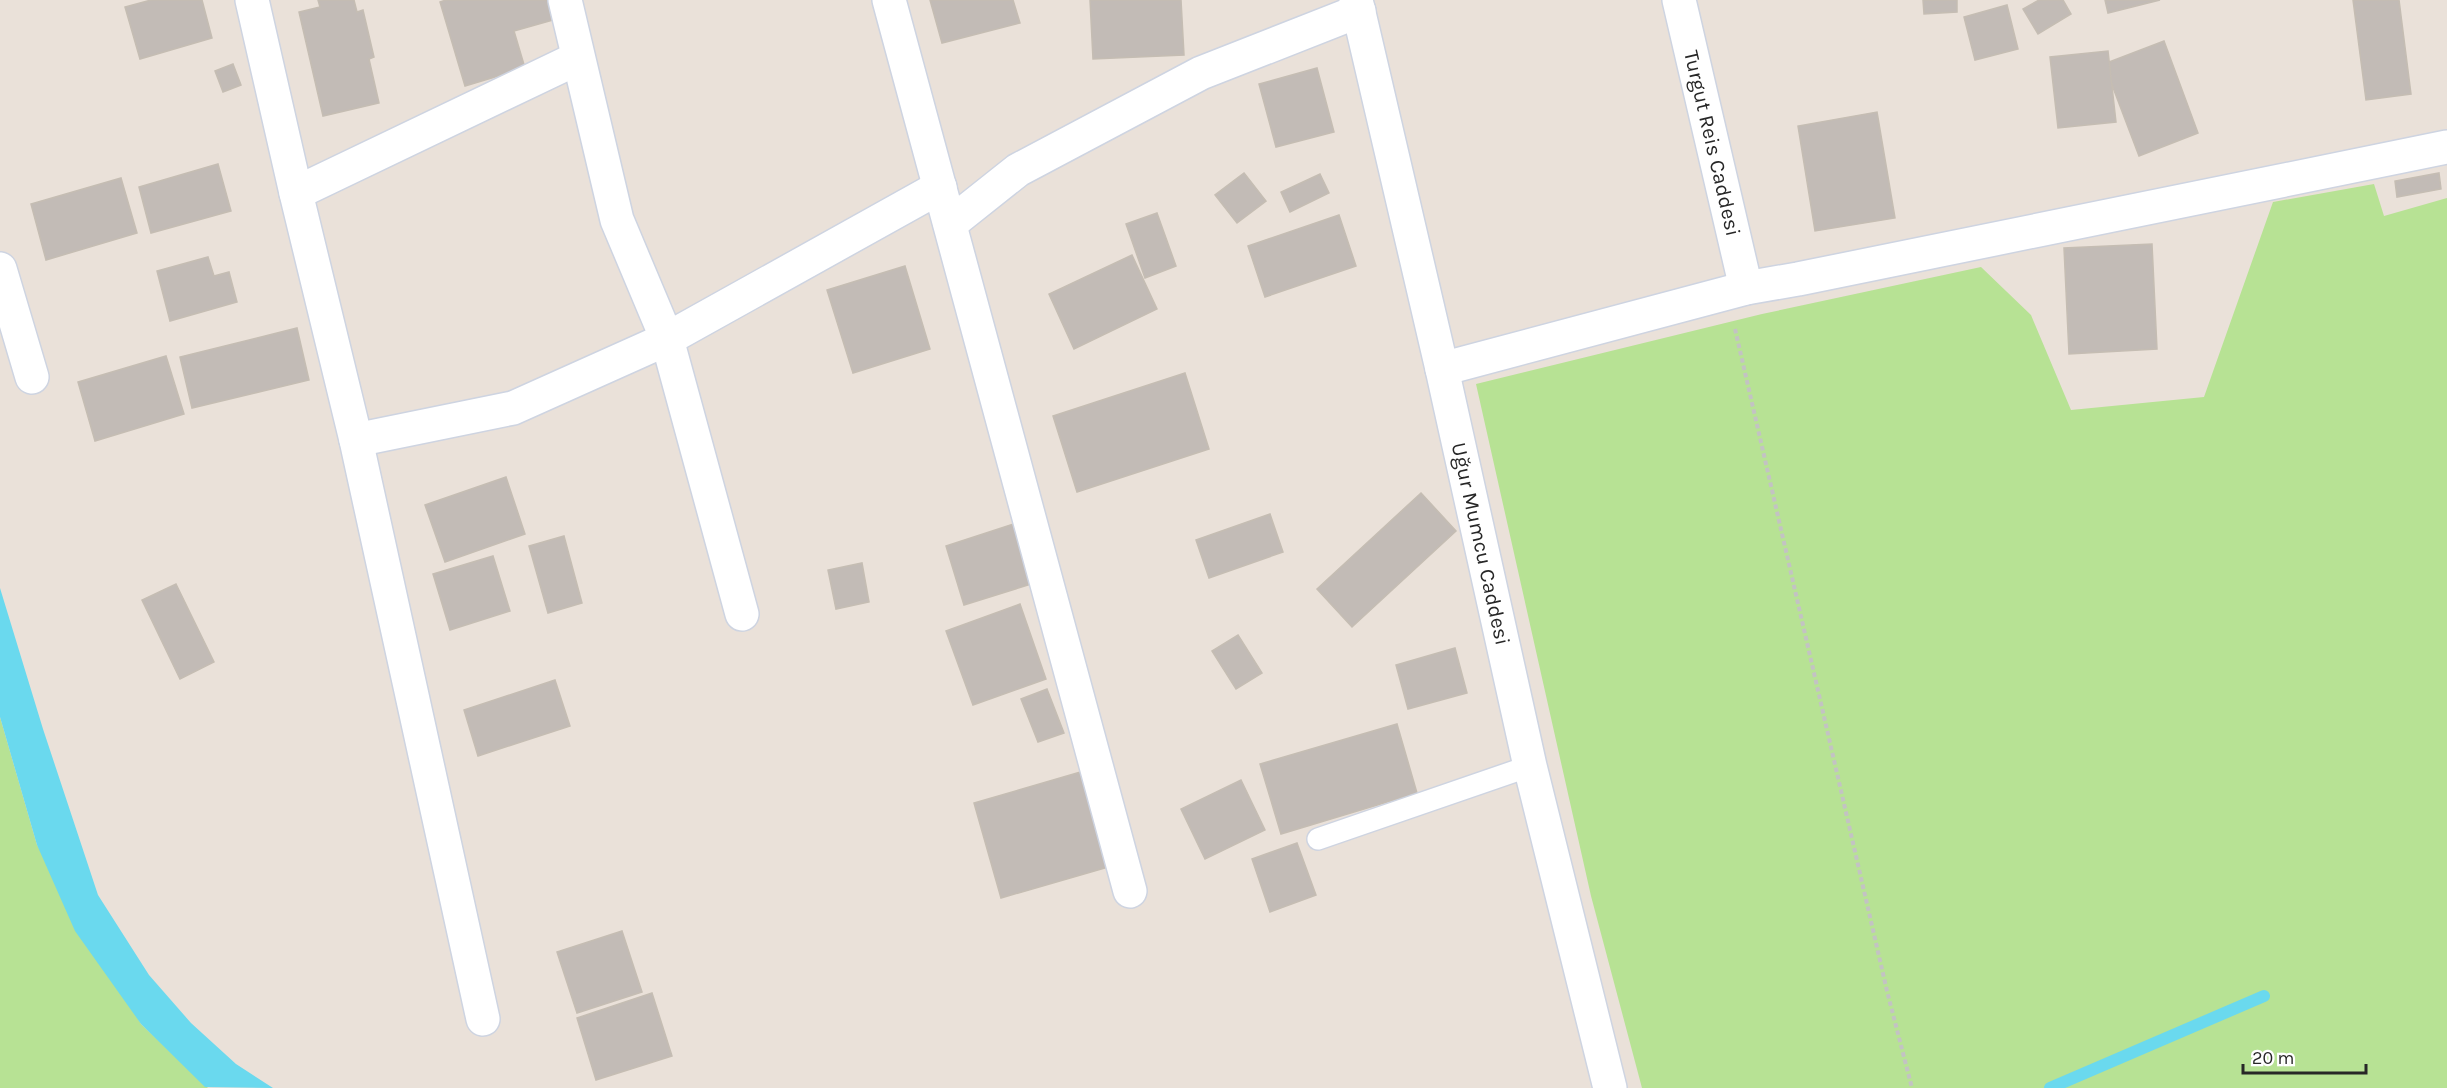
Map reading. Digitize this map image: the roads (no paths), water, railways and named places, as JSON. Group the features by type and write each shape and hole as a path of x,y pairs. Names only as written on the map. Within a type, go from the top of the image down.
{"street":[{"path":"252,0 356,440 483,1020"},
{"path":"565,0 618,220 668,339 742,614"},
{"path":"889,0 1130,891"},
{"name":"Turgut Reis Caddesi","path":"1679,0 1746,288"},
{"path":"950,224 1018,170 1201,73 1357,6"},
{"name":"Uğur Mumcu Caddesi","path":"1357,6 1442,369 1530,766 1610,1088"},
{"path":"296,193 579,58"},
{"path":"1442,369 1746,288 2447,147"},
{"path":"356,440 513,408 668,339 940,187"},
{"path":"0,269 32,377"}],"lane":[{"path":"1318,839 1530,766"}],"water":[{"path":"0,588 43,729 98,895 149,975 191,1023 236,1064 273,1088 205,1087 141,1024 75,931 37,845 0,717"}],"waterway":[{"path":"2050,1088 2264,996"}]}
